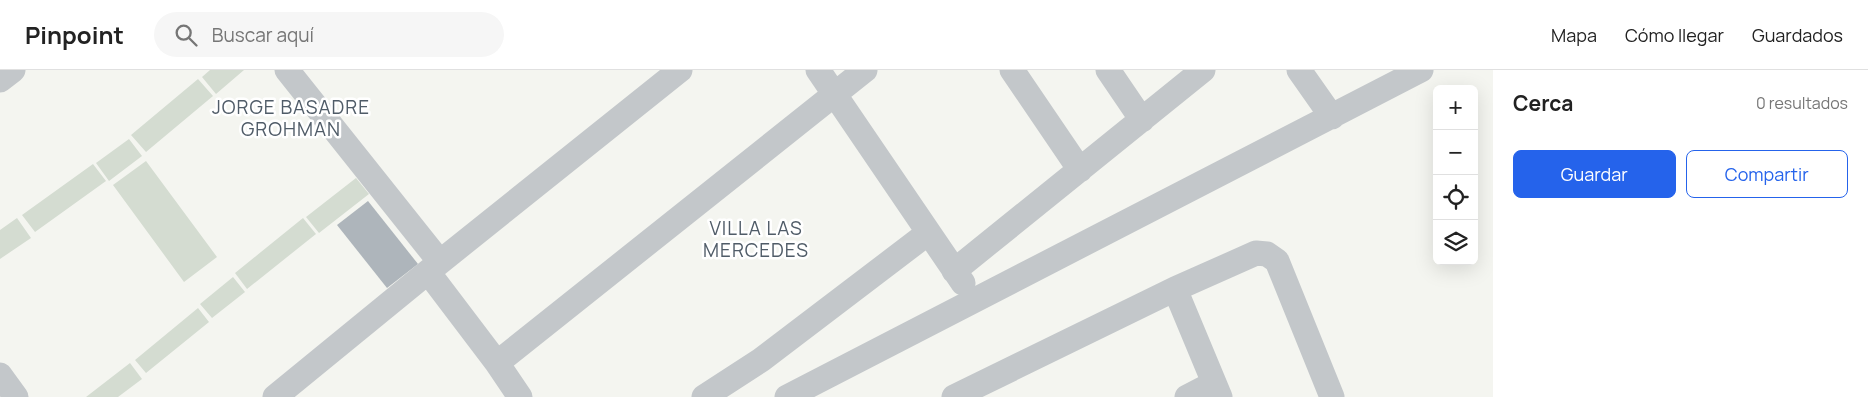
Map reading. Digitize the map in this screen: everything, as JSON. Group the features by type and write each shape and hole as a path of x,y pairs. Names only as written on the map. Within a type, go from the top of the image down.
{"street":[{"path":"0,80 13,70"},
{"path":"287,70 434,267 520,397"},
{"path":"274,397 680,70"},
{"path":"818,70 954,271 976,299"},
{"path":"497,363 865,70"},
{"path":"1012,70 1080,170"},
{"path":"1108,70 1142,120"},
{"path":"954,271 1203,70"},
{"path":"1300,70 1332,117"},
{"path":"787,397 1421,70"},
{"path":"704,397 761,360 928,233"},
{"path":"954,397 1175,289 1256,253 1267,254 1277,261 1332,397"},
{"path":"1175,289 1217,390 1187,397"},
{"path":"0,375 16,397"}],"shaded area":[{"path":"210,70 244,70 216,94 202,77"},
{"path":"198,79 213,96 146,152 131,135"},
{"path":"129,139 142,156 109,181 96,163"},
{"path":"146,161 217,257 184,282 113,185"},
{"path":"93,164 106,181 35,232 22,215"},
{"path":"356,178 369,194 319,233 306,217"},
{"path":"17,218 31,238 0,259 0,230"},
{"path":"303,218 316,234 247,289 235,273"},
{"path":"233,277 245,292 212,318 200,304"},
{"path":"198,308 209,322 146,373 135,360"},
{"path":"130,363 142,379 118,397 86,397"}],"building":[{"path":"368,201 418,264 387,288 337,225"}],"district":[{"name":"JORGE BASADRE GROHMAN","path":"291,118"},
{"name":"VILLA LAS MERCEDES","path":"756,239"}]}
